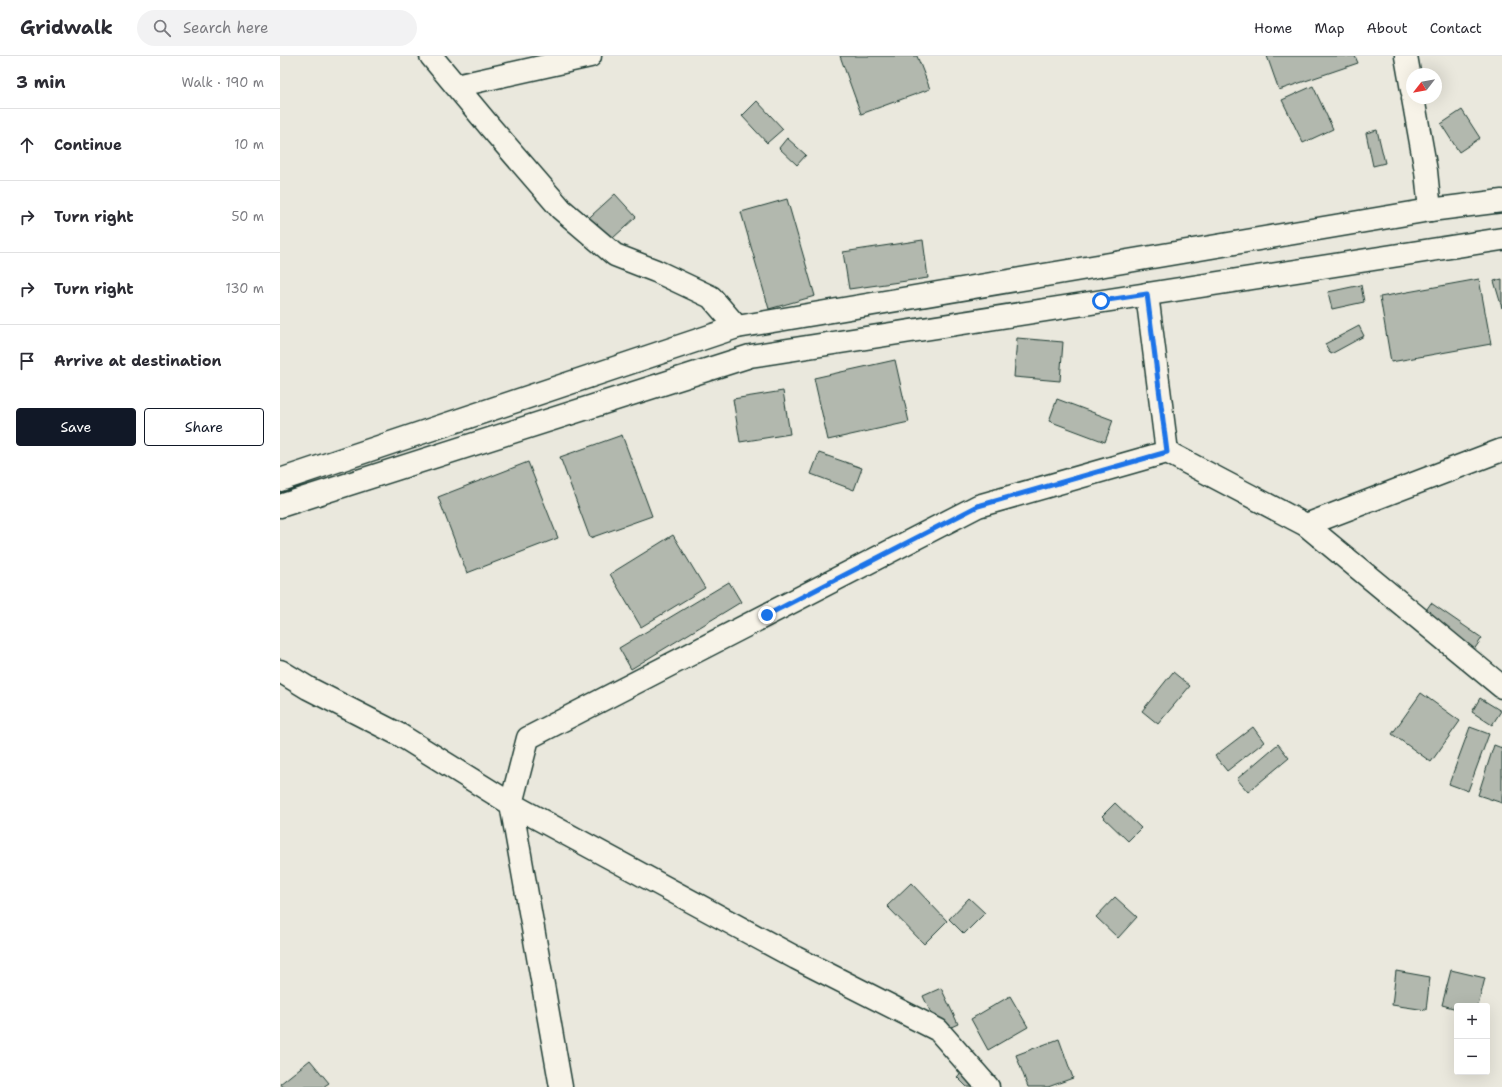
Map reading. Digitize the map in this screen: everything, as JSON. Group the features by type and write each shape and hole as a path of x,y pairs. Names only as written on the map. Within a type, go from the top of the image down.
{"street":[{"path":"431,56 561,209 615,255 656,271 711,297 738,327"},
{"path":"456,86 590,56"},
{"path":"1406,56 1408,68"},
{"path":"1414,104 1426,171 1430,210"},
{"path":"280,480 738,327 1430,210 1502,201"},
{"path":"280,506 750,356 1502,239"},
{"path":"1147,294 1167,452"},
{"path":"1306,525 1502,450"},
{"path":"561,1087 511,804 528,738 978,506 1167,452 1306,525 1502,687"},
{"path":"280,671 308,688 400,735 511,804 789,954 938,1030 988,1087"}],"building":[{"path":"840,56 917,56 930,89 861,114"},
{"path":"1267,56 1355,56 1358,63 1279,90"},
{"path":"1313,86 1333,129 1303,143 1282,100"},
{"path":"757,101 783,129 767,143 742,116"},
{"path":"1462,110 1480,138 1459,152 1441,124"},
{"path":"1377,130 1385,163 1373,166 1366,133"},
{"path":"787,138 806,155 797,165 779,148"},
{"path":"615,194 636,217 601,249 580,226"},
{"path":"787,199 815,296 769,309 741,212"},
{"path":"923,240 928,278 849,289 843,252"},
{"path":"1479,279 1491,344 1391,362 1380,297"},
{"path":"1502,279 1502,308 1494,281"},
{"path":"1361,285 1364,302 1332,309 1328,292"},
{"path":"1359,326 1364,336 1331,354 1325,344"},
{"path":"1017,338 1063,342 1060,381 1014,377"},
{"path":"895,360 909,422 828,440 814,378"},
{"path":"783,391 790,434 740,442 733,399"},
{"path":"1057,399 1113,420 1105,442 1049,421"},
{"path":"622,435 652,516 590,538 560,457"},
{"path":"819,453 862,468 854,490 811,474"},
{"path":"528,462 558,538 467,573 438,497"},
{"path":"673,535 705,588 641,627 610,574"},
{"path":"729,582 741,602 631,669 619,648"},
{"path":"1431,603 1482,638 1471,654 1420,619"},
{"path":"1173,672 1190,686 1158,724 1142,711"},
{"path":"1421,693 1460,721 1431,762 1392,734"},
{"path":"1480,698 1501,711 1492,725 1472,712"},
{"path":"1253,727 1264,742 1227,771 1215,756"},
{"path":"1470,727 1489,734 1468,791 1449,784"},
{"path":"1278,744 1289,758 1248,792 1237,779"},
{"path":"1494,745 1502,748 1502,803 1478,795"},
{"path":"1115,803 1141,828 1128,841 1102,816"},
{"path":"911,883 947,921 924,944 887,906"},
{"path":"1115,897 1137,917 1118,938 1096,917"},
{"path":"969,898 985,913 964,934 949,919"},
{"path":"1451,970 1485,978 1479,1003 1454,1003 1454,1008 1442,1005"},
{"path":"1396,971 1430,977 1426,1010 1392,1005"},
{"path":"941,988 958,1024 940,1032 923,996"},
{"path":"1010,996 1028,1027 988,1050 971,1019"},
{"path":"1059,1039 1073,1078 1048,1087 1028,1087 1016,1055"},
{"path":"310,1060 329,1083 323,1087 282,1087 280,1084"},
{"path":"970,1063 996,1087 967,1087 957,1077"}],"route":[{"path":"767,615 978,506 1167,452 1147,294 1101,301"}]}
